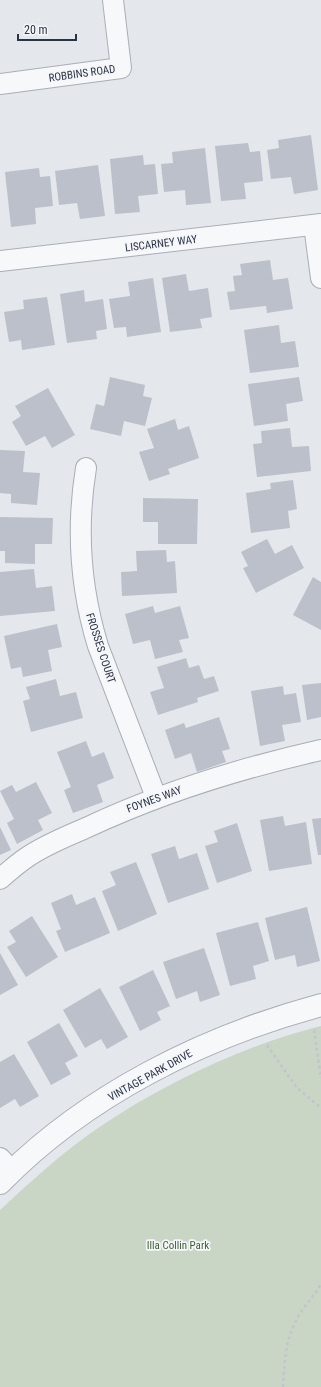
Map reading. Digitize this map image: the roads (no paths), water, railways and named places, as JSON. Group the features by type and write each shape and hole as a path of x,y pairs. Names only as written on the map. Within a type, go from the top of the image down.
{"street":[{"name":"ROBBINS ROAD","path":"0,84 121,68 113,0"},
{"name":"LISCARNEY WAY","path":"0,262 318,225"},
{"path":"318,225 321,278"},
{"name":"FROSSES COURT","path":"86,468 82,493 80,545 84,590 90,622 156,797"},
{"name":"FOYNES WAY","path":"0,879 26,858 57,841 121,811 156,797 221,775 321,750"},
{"name":"VINTAGE PARK DRIVE","path":"4,1171 99,1103 135,1080 209,1044 251,1027 293,1012 321,1005"}],"park label":[{"name":"Illa Collin Park","path":"178,1245"}]}
